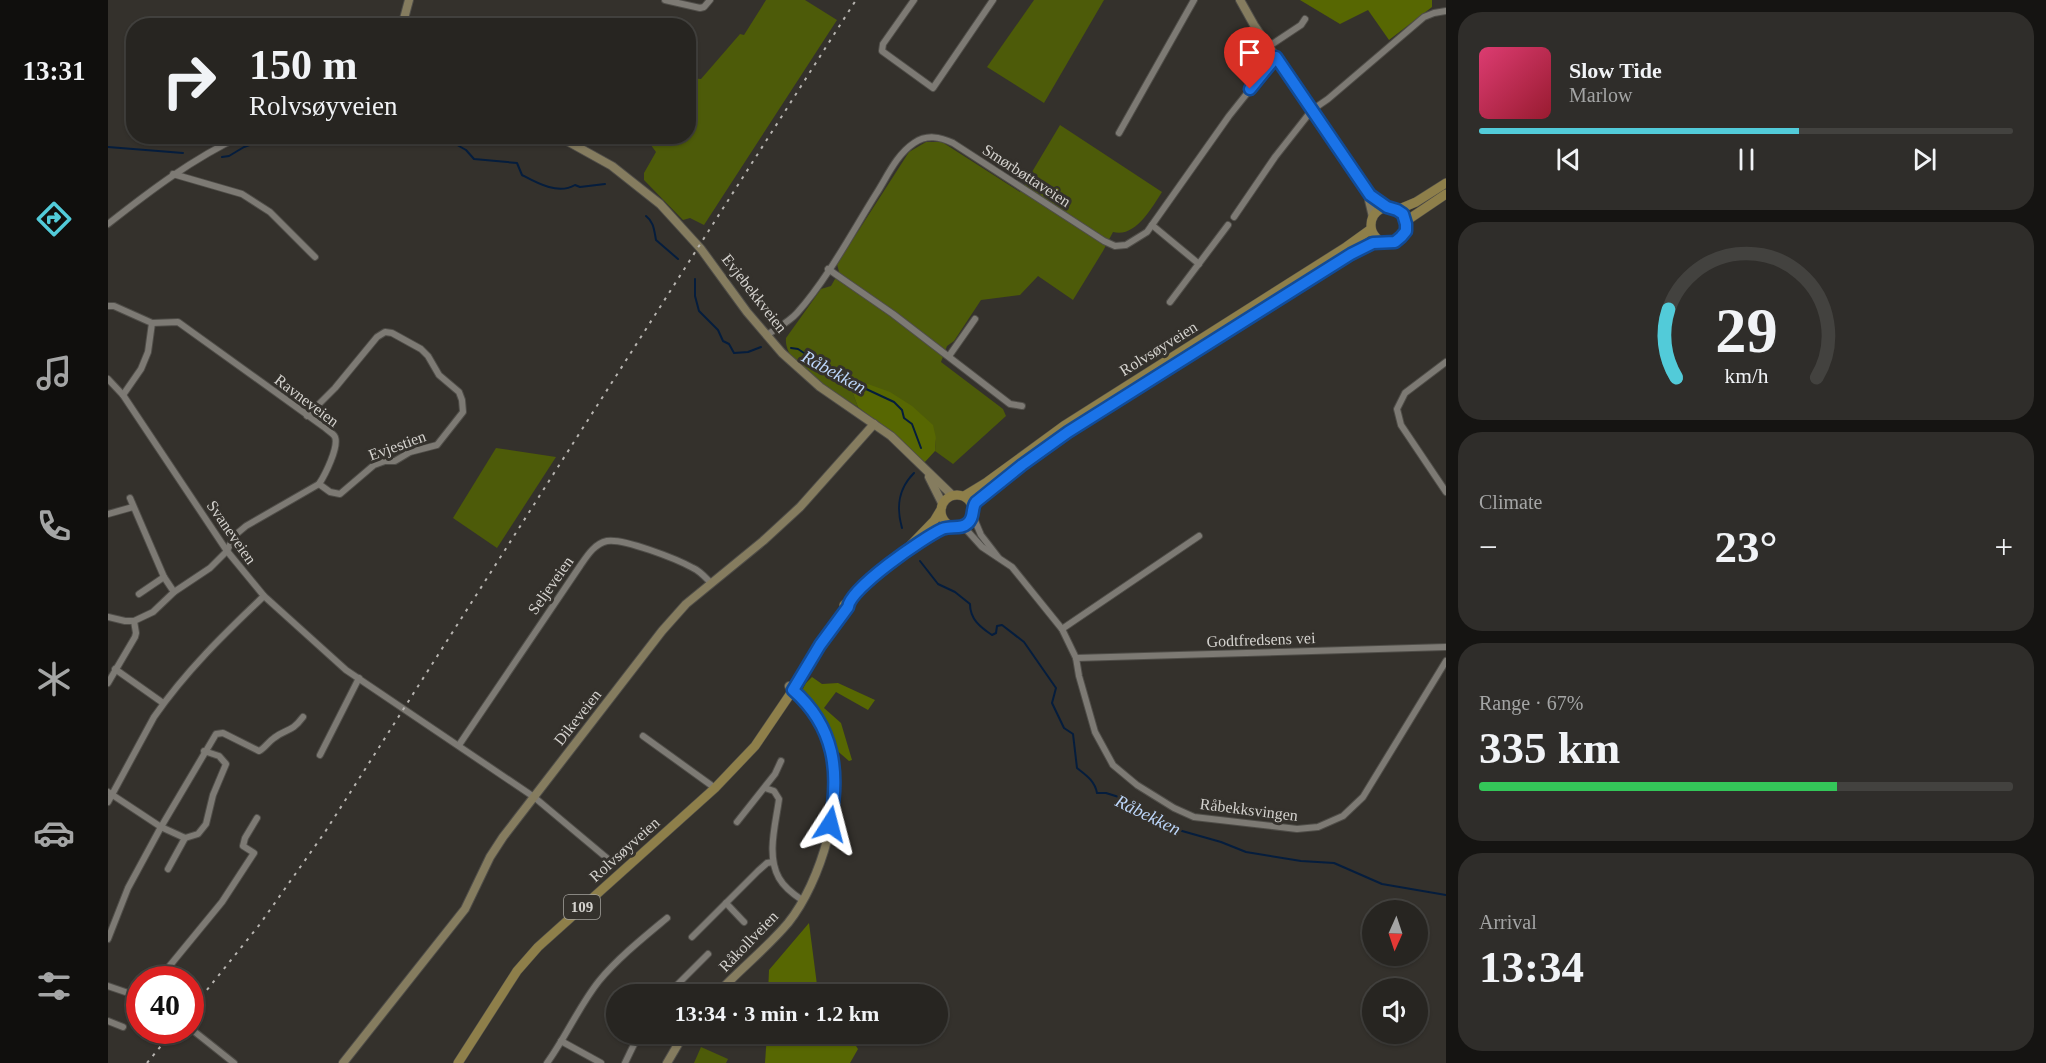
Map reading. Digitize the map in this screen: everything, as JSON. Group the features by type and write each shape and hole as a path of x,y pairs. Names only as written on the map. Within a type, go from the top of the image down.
{"main road":[{"path":"1397,210 1416,202 1446,183"},
{"path":"1406,224 1409,219 1446,194"},
{"path":"1387,207 1397,210 1403,214 1406,231 1395,242 1381,242 1374,236 1371,229 1373,216 1379,210 1387,207"},
{"name":"Rolvsøyveien","path":"964,496 1065,425 1371,229"},
{"name":"Rolvsøyveien","path":"973,511 1022,465 1068,432 1351,254 1381,242"},
{"path":"952,495 964,496 973,511 969,522 963,526"},
{"name":"109","path":"941,507 952,495"},
{"path":"941,507 945,522 950,526"},
{"name":"Rolvsøyveien","path":"458,1063 517,971 538,947 715,788 751,749 789,692 829,624 844,605 906,550 934,521 941,507"},
{"name":"Rolvsøyveien","path":"906,550 950,526"},
{"name":"109","path":"950,526 963,526"}],"street":[{"path":"404,18 409,0"},
{"path":"665,0 700,8 710,0"},
{"path":"914,0 883,45 882,51 886,57 933,88 993,0"},
{"path":"1119,133 1194,0"},
{"path":"1240,0 1268,47 1370,195 1387,207"},
{"path":"1234,217 1275,157 1312,110 1424,17 1446,11"},
{"path":"1268,47 1301,25 1305,19"},
{"name":"Smørbøttaveien","path":"767,335 795,315 828,269 898,158 907,148 923,138 942,138 953,143 1112,245 1120,246 1133,242 1147,232 1229,116 1276,57"},
{"path":"108,224 173,174 226,144"},
{"name":"Evjebekkveien","path":"572,144 612,166 660,204 701,249 747,312 782,352 820,387 891,436 952,495"},
{"path":"173,174 243,194 270,212 315,257"},
{"path":"1370,195 1373,216"},
{"path":"1152,225 1199,264"},
{"path":"1170,302 1228,225"},
{"path":"828,269 949,356 1010,404 1022,406"},
{"name":"Ravneveien","path":"108,306 114,306 152,323 178,322 333,435 335,449 326,475 319,484"},
{"path":"949,356 975,319"},
{"path":"123,395 141,369 148,352 152,323"},
{"name":"Evjestien","path":"307,416 335,388 377,337 385,332 392,333 421,349 439,375 459,392 464,406 461,416 437,445 410,452 395,461 385,461 374,465 340,494 330,492 319,484"},
{"path":"1446,363 1405,393 1397,409 1401,425 1446,492"},
{"name":"Svaneveien","path":"108,379 123,395 227,551 264,596 359,678 534,796 608,860"},
{"name":"Dikeveien","path":"344,1063 465,909 490,857 534,796 662,631 686,604 763,542 800,507 874,424"},
{"name":"Evjebekkveien","path":"927,471 941,507"},
{"path":"108,617 134,621 153,612 174,592 204,574 227,551 234,536 246,526 319,484"},
{"path":"130,498 164,577 174,592"},
{"path":"108,514 133,507"},
{"name":"Råbekksvingen","path":"973,511 981,535 999,557"},
{"name":"Råbekksvingen","path":"963,526 982,546 1021,576 1062,629 1076,658 1095,732 1113,765 1137,785 1174,808 1194,817 1297,829 1326,824 1343,816 1363,796 1446,661"},
{"path":"1062,629 1199,536"},
{"name":"Seljeveien","path":"459,745 580,566 597,545 619,541 653,552 693,568 711,583"},
{"path":"139,594 164,577"},
{"path":"204,752 219,756 226,764 213,795 206,825 198,834 185,838 160,827 109,797 154,717 164,704 205,653 264,596"},
{"path":"108,683 135,637 134,621"},
{"name":"Godtfredsens vei","path":"1076,658 1446,647"},
{"path":"115,669 164,704"},
{"path":"320,755 359,678"},
{"name":"Råkollveien","path":"727,984 788,923 814,874 827,838 836,785 830,745 818,720 806,705 789,692"},
{"path":"108,939 128,888 160,827 216,734 223,733 255,751 262,750 272,738 291,731 303,717"},
{"path":"643,736 715,788"},
{"path":"737,822 765,788 781,762"},
{"path":"765,788 774,791 779,799 773,862 778,877 802,900"},
{"path":"169,966 222,902 254,853 243,846 257,818"},
{"path":"168,869 185,838"},
{"path":"692,937 758,871 767,863 773,862"},
{"path":"726,903 744,922"},
{"path":"547,1063 599,981 638,942 667,918"},
{"path":"678,984 708,954"},
{"path":"108,986 126,992"},
{"path":"108,1021 123,1027"},
{"path":"204,1039 234,1063"},
{"path":"561,1041 601,1063"},
{"path":"625,1063 634,1044"},
{"path":"667,1063 678,1044"}],"green space":[{"path":"766,0 805,0 837,20 704,225 690,218 683,220 644,180 644,173 656,152 650,144 696,144 696,79 701,79 740,34 744,35"},
{"path":"1034,0 1104,0 1044,103 987,67"},
{"path":"1300,0 1432,0 1432,7 1389,40 1368,10 1340,24"},
{"path":"1060,125 1162,192 1142,221 1128,231 1113,232 1073,300 1038,276 1020,295 981,300 954,341 947,346 941,362 1003,409 1006,416 953,464 935,451 936,438 872,387 857,381 852,391 858,407 813,378 793,359 787,349 786,338 821,289 831,286 839,272 837,264 909,152 926,142 942,142 1020,192"},
{"path":"857,380 890,392 912,406 933,425 936,438 935,451 924,463 903,442 858,407 852,391"},
{"path":"496,448 556,457 497,548 453,518"},
{"path":"812,677 822,684 838,683 875,700 868,710 836,692 824,708 841,723 852,760 849,761 834,748 830,730 801,692"},
{"path":"809,923 817,984 768,984 769,970"},
{"path":"766,1044 855,1044 858,1049 850,1063 765,1063"},
{"path":"701,1047 728,1059 726,1063 694,1063"}],"waterway":[{"path":"222,157 229,156 252,144"},
{"path":"456,144 466,150 474,159 517,163 522,175 555,188 605,184"},
{"path":"108,147 183,153"},
{"path":"646,216 652,224 656,240 678,259"},
{"name":"Råbekken","path":"695,279 695,296 699,311 718,330 723,341 729,344 734,353 748,352 761,347"},
{"name":"Råbekken","path":"791,348 798,349 855,386 894,402 902,410 904,418 912,424 921,448"},
{"name":"Råbekken","path":"902,528 899,513 900,499 905,485 914,473"},
{"name":"Råbekken","path":"920,561 938,584 955,592 970,604 976,622 984,629 992,635 996,633 997,626 1002,625 1024,642 1056,688 1052,703 1064,728 1073,734 1077,768 1092,782 1097,793 1106,793 1125,799 1155,822 1246,852 1301,861 1334,863 1382,884 1446,895"}],"railway":[{"path":"204,994 260,924 325,832 856,0"},
{"path":"147,1063 163,1044"}],"route":[{"path":"830,824 836,785 830,745 818,720 793,690 832,626 862,587 906,550 929,536 944,528 963,526 969,522 976,502 1068,432 1351,254 1373,243 1395,242 1406,231 1403,214 1387,207 1375,196 1370,195 1276,57 1250,89"}]}
